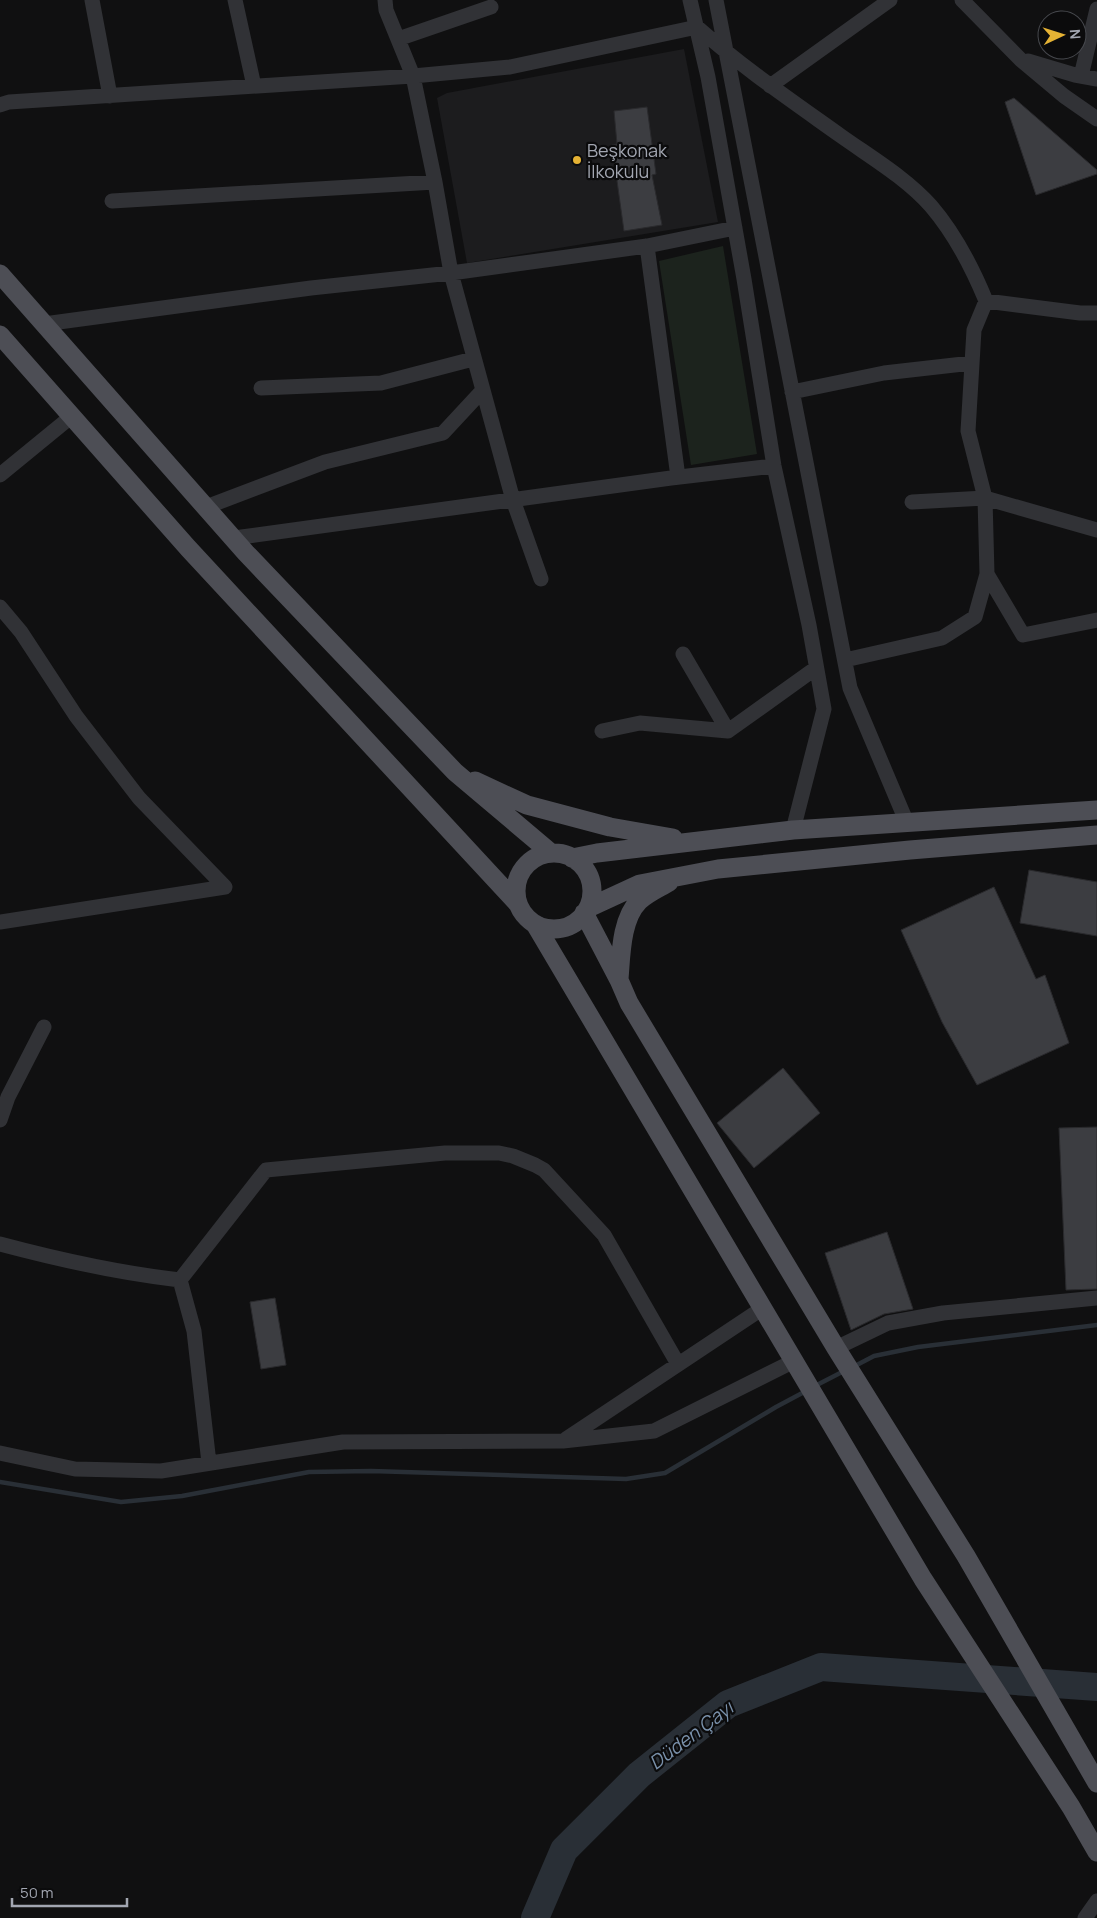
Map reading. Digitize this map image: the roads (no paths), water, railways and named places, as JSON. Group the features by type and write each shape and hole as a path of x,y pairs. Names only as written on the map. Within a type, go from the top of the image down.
{"main road":[{"path":"0,274 234,538 455,772 551,853"},
{"path":"0,335 188,548 518,904 528,919 535,924 547,929 559,929 571,925 586,910 640,884 678,876 718,870 910,850 1097,835"},
{"path":"455,772 528,804 610,827 694,842"},
{"path":"572,858 597,853 792,830 1097,810"},
{"path":"518,904 516,893 517,881 522,870 540,856 551,853 572,858 588,874 591,885 591,897 586,910 629,1003 836,1348 966,1556 1097,1783"},
{"path":"619,980 621,946 627,921 639,901 678,876"},
{"path":"535,924 923,1579 1072,1807 1097,1852"}],"street":[{"path":"92,0 110,96"},
{"path":"235,0 254,86"},
{"path":"385,0 386,10 413,76 435,182 450,273 473,359 512,500 541,579"},
{"path":"690,0 708,77 774,466 824,709 792,830"},
{"path":"716,0 850,688 906,823"},
{"path":"770,86 890,0"},
{"path":"962,0 1022,60 1064,96 1097,120"},
{"path":"398,40 491,7"},
{"path":"1081,76 1097,9"},
{"path":"0,105 9,102 413,76 510,67 696,27"},
{"path":"696,27 770,86 902,179 930,205 950,230 966,256 986,301 974,330 968,431 985,498 986,574 975,617 942,638 845,660"},
{"path":"1022,60 1097,79"},
{"path":"112,202 435,182"},
{"path":"44,324 310,288 450,273 647,246 735,228"},
{"path":"647,246 678,477"},
{"path":"986,301 1080,313 1097,313"},
{"path":"261,388 381,383 473,359"},
{"path":"792,392 884,373 972,363"},
{"path":"206,507 325,462 442,433 482,391"},
{"path":"0,475 72,416"},
{"path":"234,538 678,477 774,466"},
{"path":"912,502 985,498 1097,530"},
{"path":"986,574 1023,635 1097,620"},
{"path":"0,607 21,632 76,716 139,798 225,887 0,922"},
{"path":"683,654 728,731"},
{"path":"602,731 640,723 728,731 816,668"},
{"path":"0,1120 8,1097 44,1026"},
{"path":"180,1280 266,1170 445,1153 499,1153 526,1161 544,1170 604,1235 678,1364"},
{"path":"0,1244 53,1258 120,1272 180,1280"},
{"path":"180,1280 194,1331 208,1463"},
{"path":"836,1348 888,1324 943,1313 1097,1298"},
{"path":"563,1441 763,1308"},
{"path":"0,1453 75,1469 161,1471 343,1442 563,1441 654,1431 794,1361"},
{"path":"1086,1918 1097,1901"}],"waterway":[{"path":"853,1367 874,1356 918,1347 1097,1325"},
{"path":"813,1387 844,1371"},
{"path":"0,1482 121,1502 182,1496 309,1472 371,1471 626,1479 665,1473 806,1391"},
{"name":"Düden Çayı","path":"535,1918 564,1850 639,1775 728,1704 821,1667 1097,1687"}],"place":[{"name":"Beşkonak İlkokulu","path":"577,160"}]}
